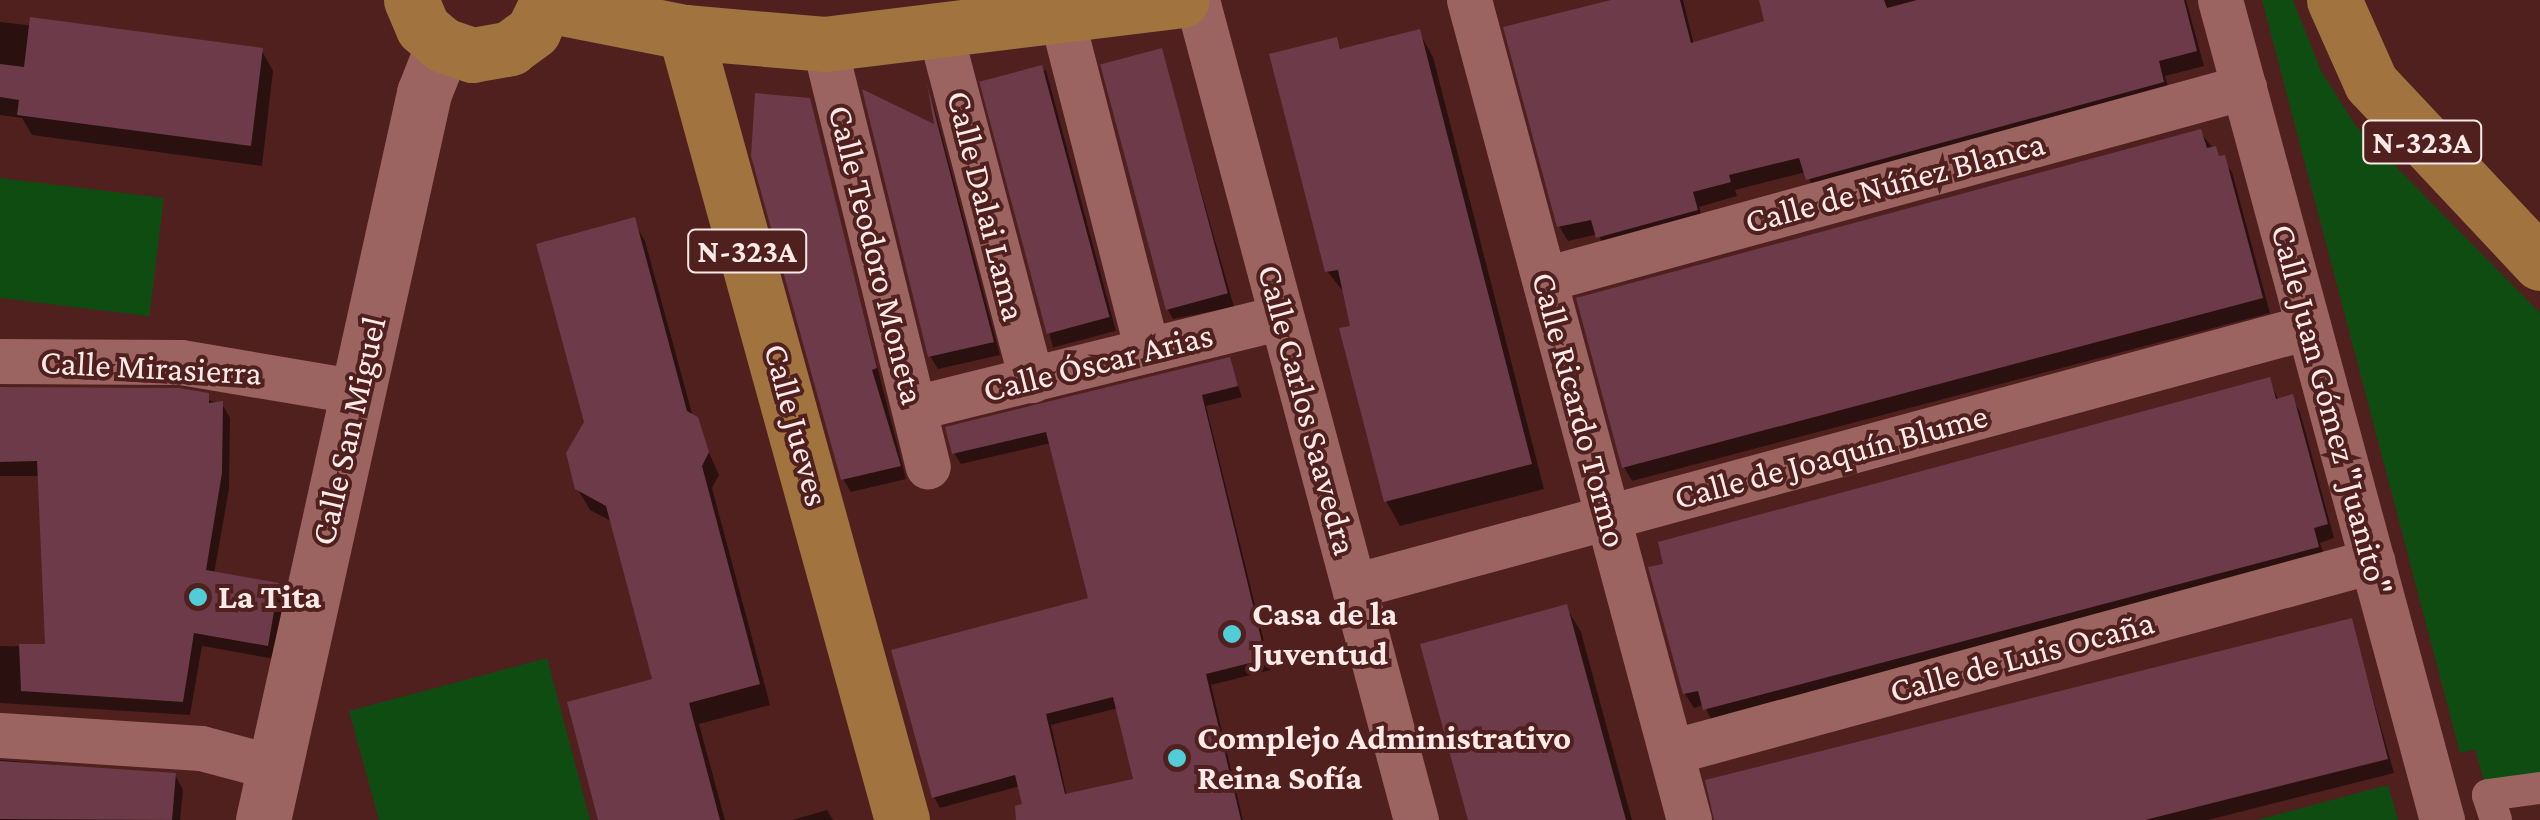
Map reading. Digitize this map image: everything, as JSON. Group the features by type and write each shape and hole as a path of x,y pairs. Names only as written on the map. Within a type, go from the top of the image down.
{"main road":[{"path":"411,0 424,28 443,45 472,55 510,48 533,30 548,2 685,32 824,44 1062,18 1180,0"},
{"name":"N-323A","path":"2334,0 2371,83 2540,263"},
{"name":"Calle Jueves","path":"685,32 902,820"}],"street":[{"name":"Calle Carlos Saavedra","path":"1198,0 1416,820"},
{"name":"Calle Ricardo Tormo","path":"1469,0 1689,820"},
{"name":"Calle Juan Gómez \"Juanito\"","path":"2220,0 2442,820"},
{"path":"1062,18 1147,350"},
{"name":"Calle Dalai Lama","path":"940,32 1030,380"},
{"name":"Calle Teodoro Moneta","path":"824,44 928,466"},
{"name":"Calle San Miguel","path":"263,820 424,93 443,45"},
{"name":"Calle de Núñez Blanca","path":"1545,279 2244,87"},
{"name":"Calle Óscar Arias","path":"914,408 1281,317"},
{"name":"Calle de Joaquín Blume","path":"1354,586 2308,327"},
{"name":"Calle Mirasierra","path":"0,361 181,362 359,392"},
{"name":"Calle de Luis Ocaña","path":"1672,752 2372,561"},
{"path":"0,736 201,748 273,767"},
{"path":"2496,820 2488,796 2540,788"}],"green space":[{"path":"2262,0 2293,0 2321,71 2356,126 2540,313 2540,788 2488,795 2475,749 2460,753"},
{"path":"0,178 164,198 149,316 0,298"},
{"path":"547,658 590,820 379,820 349,711"},
{"path":"2388,785 2398,820 2257,820"}],"building":[{"path":"1611,0 1680,0 1691,43 1764,21 1759,0 1884,0 1887,8 1917,0 2184,0 2197,51 2159,61 2164,82 1806,180 1799,158 1729,175 1731,182 1693,192 1698,210 1596,238 1591,220 1557,227 1503,27"},
{"path":"30,17 263,48 251,146 17,115 19,100 0,97 0,64 24,67"},
{"path":"1420,29 1532,464 1384,502 1339,328 1350,326 1338,270 1325,272 1269,54 1337,37 1340,49"},
{"path":"1162,48 1228,293 1166,310 1100,65"},
{"path":"1042,65 1110,317 1047,334 979,82"},
{"path":"927,84 994,342 928,357 862,89 934,124"},
{"path":"755,93 810,98 877,368 872,370 901,466 841,480 751,156"},
{"path":"2201,129 2207,148 2216,146 2219,156 2225,155 2263,298 1622,468 1576,298"},
{"path":"635,217 687,411 698,417 709,452 702,466 760,684 689,703 720,820 598,820 567,702 652,679 606,506 575,489 566,453 584,422 536,244"},
{"path":"1230,357 1238,386 1202,395 1266,659 1206,674 1241,820 1016,820 1015,806 1022,804 1015,775 932,798 891,650 1088,598 1046,432 952,454 945,427","holes":["1113,697 1133,779 1065,794 1046,714"]},
{"path":"2270,377 2276,399 2293,394 2328,524 2314,528 2319,547 1703,710 1698,691 1683,694 1648,567 1663,564 1658,542"},
{"path":"0,387 179,388 209,393 209,403 223,401 222,473 206,570 279,583 268,646 194,633 183,702 21,691 19,644 45,644 37,461 0,462"},
{"path":"1567,604 1626,820 1468,820 1420,644"},
{"path":"2352,618 2388,759 2145,820 1714,820 1705,780"},
{"path":"0,761 176,773 172,820 0,819"}],"place":[{"name":"La Tita","path":"198,597"},
{"name":"Casa de la Juventud","path":"1232,634"},
{"name":"Complejo Administrativo Reina Sofía","path":"1177,758"}]}
